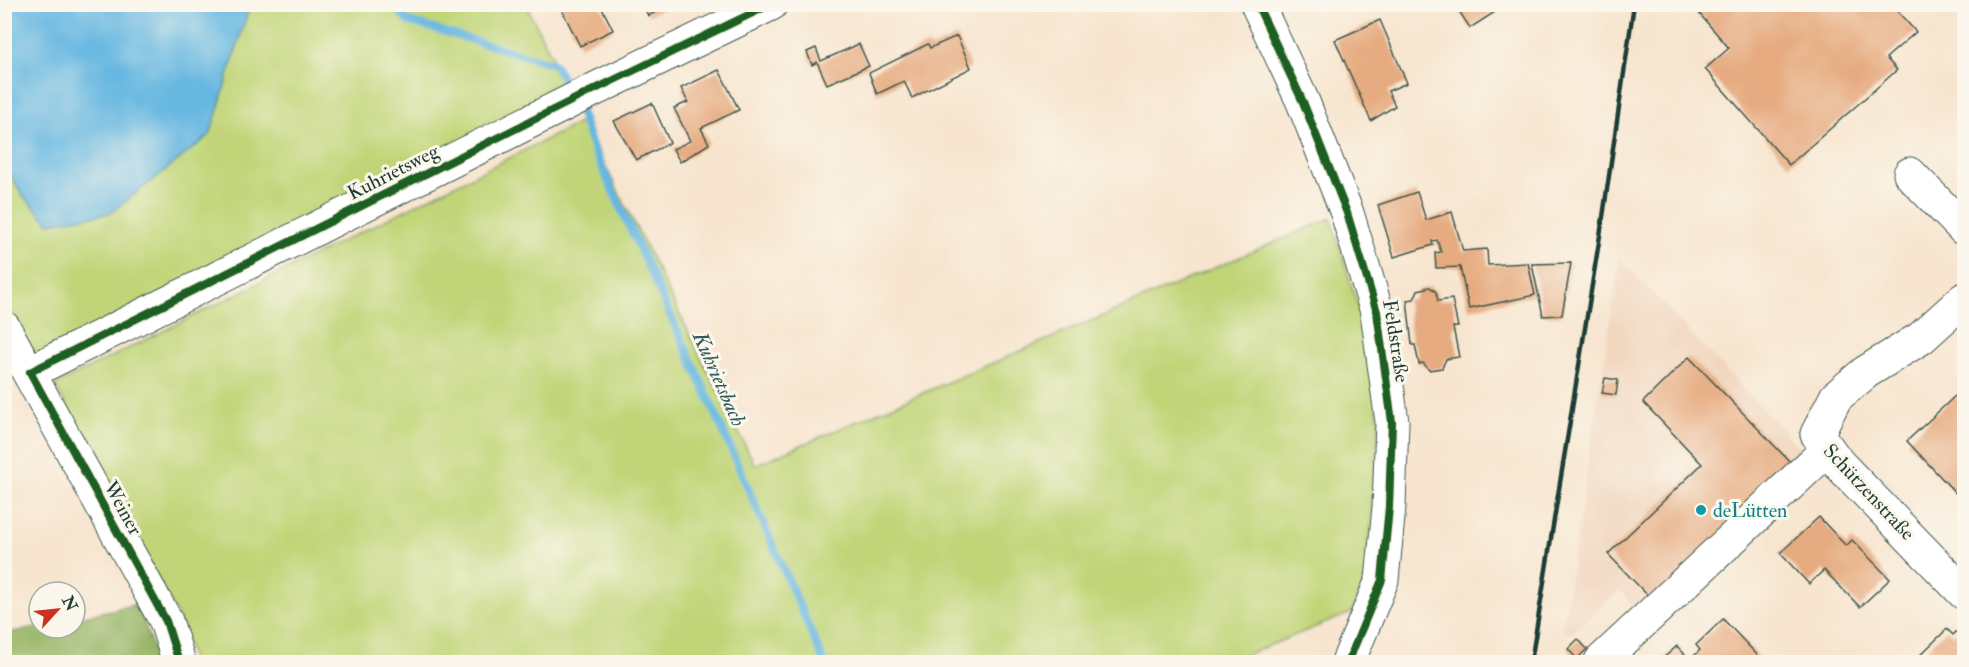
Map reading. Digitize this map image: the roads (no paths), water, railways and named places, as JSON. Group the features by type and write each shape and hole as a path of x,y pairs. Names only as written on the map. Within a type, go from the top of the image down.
{"street":[{"name":"Kuhrietsweg","path":"30,372 585,94 771,4"},
{"name":"Feldstraße","path":"1257,4 1303,102 1347,213 1377,312 1392,422 1389,507 1382,580 1348,663"},
{"path":"1910,174 1965,229"},
{"name":"Schützenstraße","path":"1965,299 1921,338 1866,372 1836,397 1817,434 1834,456 1965,593"},
{"name":"Weiner","path":"4,328 166,621 179,663"},
{"path":"1694,605 1834,456"},
{"path":"1601,661 1834,456"}],"water":[{"path":"4,5 250,5 210,135 111,213 49,223 23,196 5,166"}],"waterway":[{"name":"Kuhrietsbach","path":"394,4 407,21 554,64 566,84"},
{"name":"Kuhrietsbach","path":"580,111 593,148 710,401 824,662"}],"railway":[{"path":"1531,662 1603,217 1634,4"}],"place":[{"name":"deLütten","path":"1701,510"}]}
